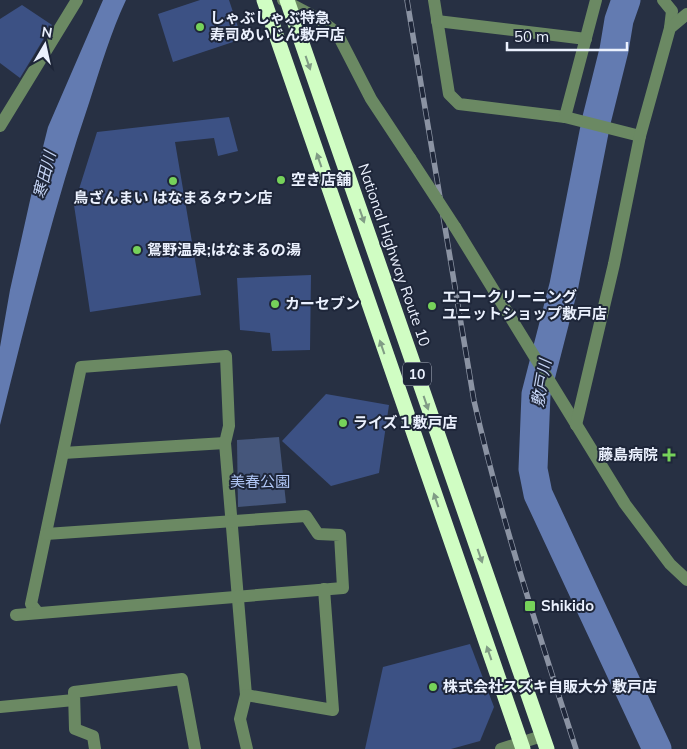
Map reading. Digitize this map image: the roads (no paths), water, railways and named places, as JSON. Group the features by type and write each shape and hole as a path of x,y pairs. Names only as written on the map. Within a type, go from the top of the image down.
{"highway":[{"name":"10","path":"264,0 522,746"},
{"name":"National Highway Route 10","path":"286,1 545,743"}],"street":[{"path":"0,126 76,0"},
{"path":"434,0 449,94 459,104 565,117 640,136"},
{"path":"565,117 596,0"},
{"path":"576,426 614,264 640,136 670,28 672,12 663,0"},
{"path":"286,1 319,19 337,33 371,100 455,227 625,504 670,564 687,580"},
{"path":"670,28 687,14"},
{"path":"437,21 586,39"},
{"path":"38,614 31,604 81,367 226,356 229,426 225,443 246,695 240,719 247,749"},
{"path":"63,454 225,443"},
{"path":"16,615 343,588 340,535 318,534 306,516 46,534"},
{"path":"246,695 333,710 324,590"},
{"path":"95,749 93,736 76,729 74,692 182,679 195,749"},
{"path":"0,707 74,700"},
{"path":"501,749 545,743"}],"water":[{"name":"寒田川","path":"103,0 126,0 106,49 65,180 31,302 0,425 0,347 10,290 33,187 48,127"}],"waterway":[{"name":"敷戸川","path":"626,0 619,20 614,50 596,122 564,285 536,394 533,469 538,494 657,749"}],"railway":[{"path":"407,0 474,401 508,533 576,749"}],"place":[{"name":"しゃぶしゃぶ特急 寿司めいじん敷戸店","path":"200,27"},
{"name":"空き店舗","path":"281,180"},
{"name":"鳥ざんまい はなまるタウン店","path":"173,181"},
{"name":"鴛野温泉;はなまるの湯","path":"137,250"},
{"name":"カーセブン","path":"275,304"},
{"name":"エコークリーニング ユニットショップ敷戸店","path":"432,306"},
{"name":"ライズ１敷戸店","path":"343,423"},
{"name":"藤島病院","path":"669,455"},
{"name":"Shikido","path":"530,606"},
{"name":"株式会社スズキ自販大分 敷戸店","path":"433,687"}],"park label":[{"name":"美春公園","path":"260,482"}]}
